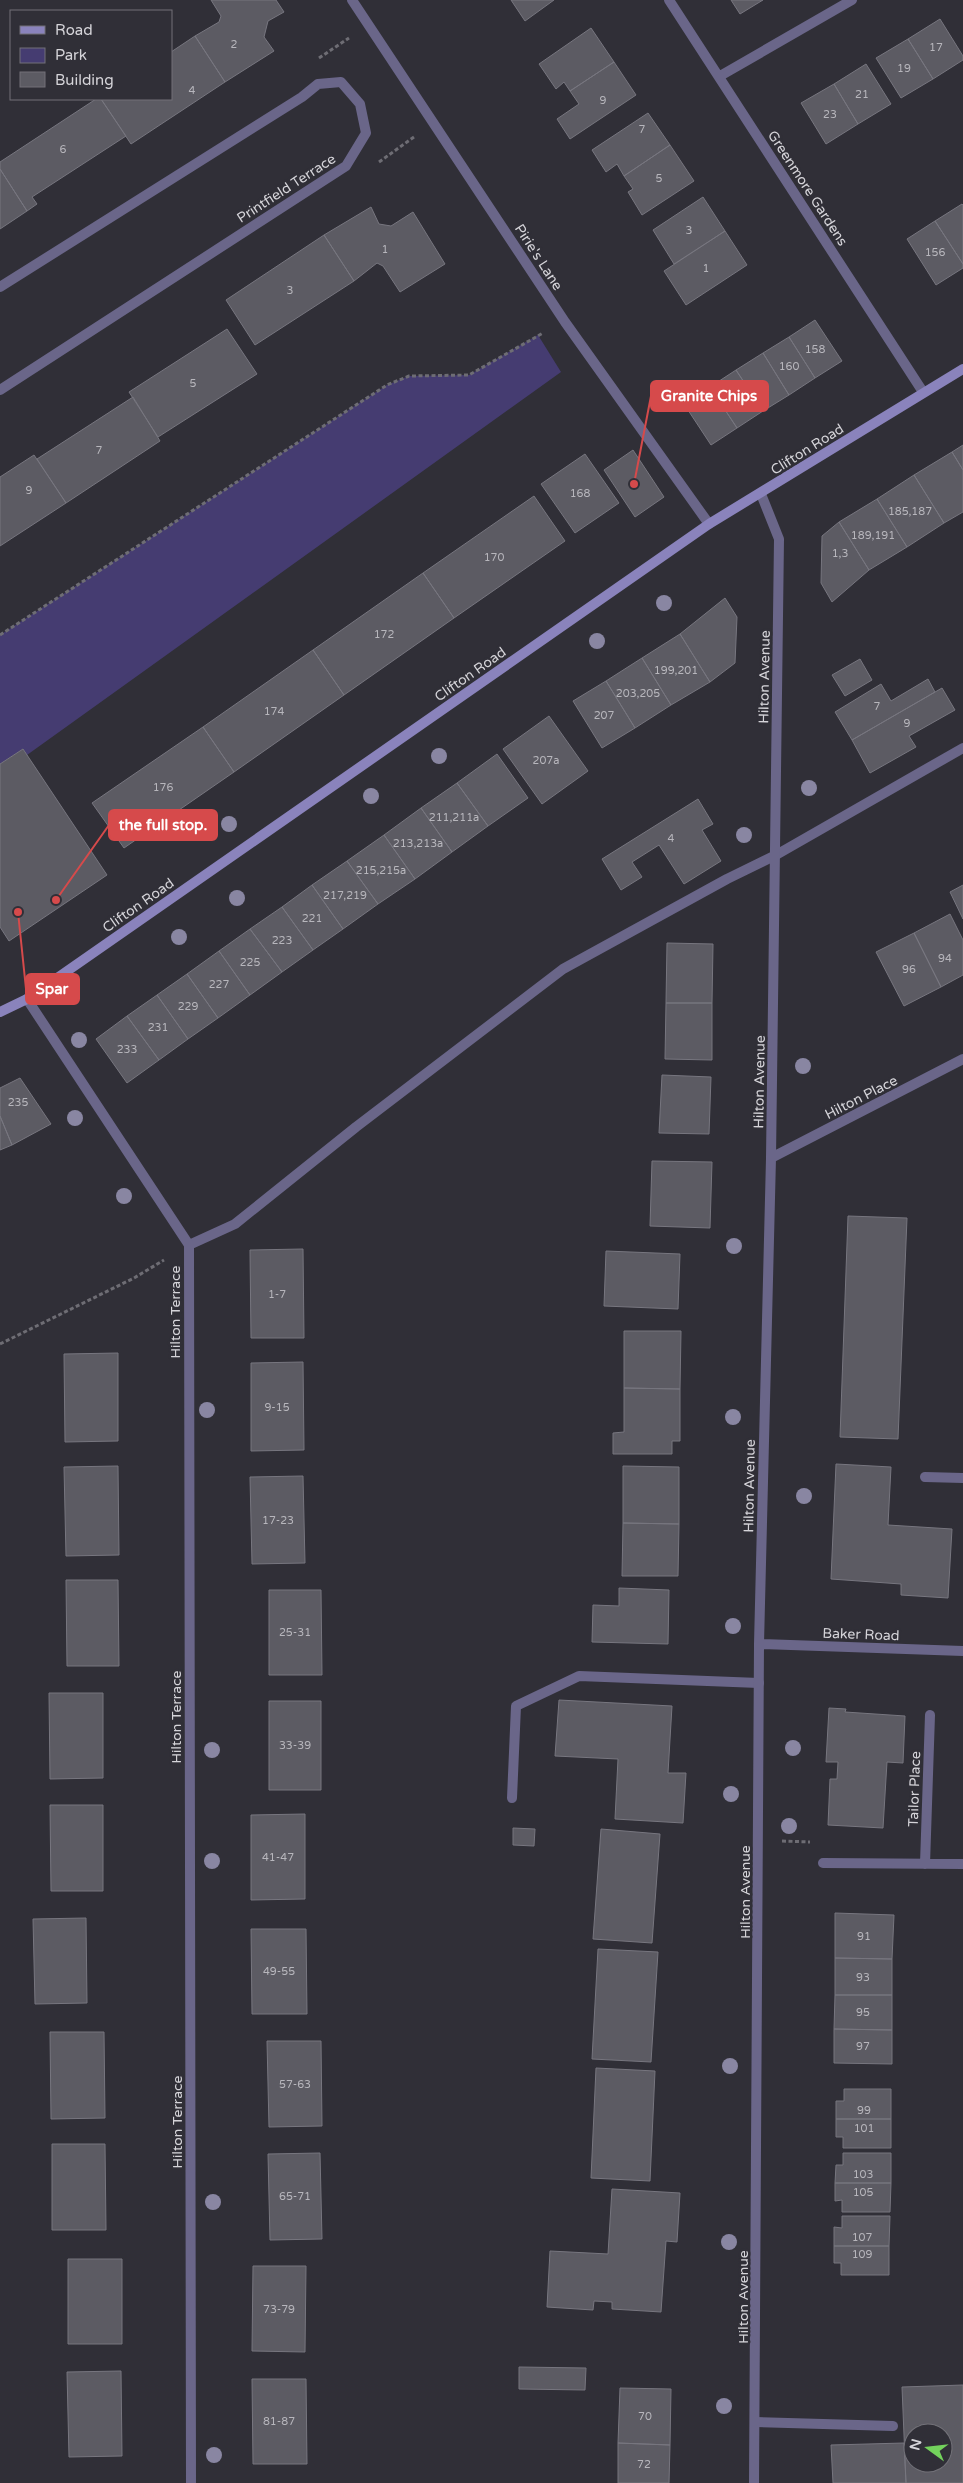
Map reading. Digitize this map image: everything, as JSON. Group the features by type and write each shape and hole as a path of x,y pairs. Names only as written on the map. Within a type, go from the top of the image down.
{"street":[{"name":"Pirie's Lane","path":"352,0 435,122 565,322 710,524"},
{"name":"Greenmore Gardens","path":"669,0 923,392"},
{"path":"720,76 852,0"},
{"name":"Printfield Terrace","path":"0,287 302,97 318,84 341,82 360,104 366,133 346,166 0,390"},
{"name":"Clifton Road","path":"0,1012 27,999 710,524 963,369"},
{"name":"Hilton Avenue","path":"754,2483 759,1644 771,1158 779,539 761,494"},
{"path":"27,999 189,1245 235,1224 356,1127 563,969 727,879 776,855 963,748"},
{"name":"Hilton Place","path":"771,1158 963,1060"},
{"name":"Hilton Terrace","path":"189,1245 191,2483"},
{"path":"926,1477 963,1478"},
{"name":"Baker Road","path":"759,1644 963,1651"},
{"path":"512,1798 516,1706 579,1676 759,1683"},
{"name":"Tailor Place","path":"925,1864 930,1715"},
{"path":"823,1862 963,1864"},
{"path":"755,2422 893,2426"}],"path":[{"path":"346,166 368,170 435,122"},
{"path":"0,635 387,385 409,376 469,375 565,322"},
{"path":"0,1344 134,1278 189,1245"},
{"path":"758,1841 819,1842 841,1863"}],"green space":[{"path":"538,335 561,372 27,755 23,749 0,764 0,635 387,385 409,376 469,375"}],"building":[{"path":"211,0 276,0 284,12 268,21 264,37 274,51 225,82 195,36 219,22 221,16"},
{"path":"511,0 554,0 525,21"},
{"path":"731,0 763,0 740,14"},
{"path":"940,19 963,56 963,60 933,79 908,39"},
{"path":"591,28 614,62 570,91 564,82 556,89 539,64"},
{"path":"195,36 225,82 131,144 102,100 172,100 172,51"},
{"path":"908,39 933,79 901,98 876,58"},
{"path":"614,62 636,95 570,139 557,119 579,104 570,91"},
{"path":"866,64 891,104 858,124 834,84"},
{"path":"834,84 858,124 826,144 801,103"},
{"path":"94,100 102,100 126,136 32,197 37,204 27,211 0,169 0,162"},
{"path":"648,113 670,145 624,176 617,164 606,172 592,150"},
{"path":"670,145 694,181 642,215 628,192 633,189 624,176"},
{"path":"0,169 27,211 0,229"},
{"path":"703,197 725,231 674,264 653,230"},
{"path":"963,205 963,264 935,221"},
{"path":"371,207 379,224 391,226 413,212 445,264 400,292 383,266 377,263 354,281 324,235"},
{"path":"935,221 963,264 963,268 936,285 907,239"},
{"path":"725,231 747,265 686,305 664,271"},
{"path":"324,235 354,281 255,345 226,300"},
{"path":"815,320 842,361 815,378 789,337"},
{"path":"227,329 257,374 158,437 129,392"},
{"path":"789,337 815,378 789,395 763,353"},
{"path":"763,353 789,395 763,411 736,370"},
{"path":"736,370 763,411 737,428 710,387"},
{"path":"710,387 737,428 711,445 684,404"},
{"path":"133,397 160,441 66,503 37,459"},
{"path":"963,445 963,470 952,452"},
{"path":"633,450 664,497 635,517 604,470"},
{"path":"952,452 963,470 963,512 944,523 914,475"},
{"path":"585,454 619,503 575,533 541,484"},
{"path":"34,455 66,503 0,546 0,477"},
{"path":"914,475 944,523 907,547 877,499"},
{"path":"534,496 565,541 454,618 423,573"},
{"path":"877,499 907,547 869,570 839,522"},
{"path":"839,522 869,570 832,602 821,583 822,536"},
{"path":"423,573 454,618 344,695 313,650"},
{"path":"725,598 737,617 735,663 710,682 680,634"},
{"path":"680,634 710,682 671,705 642,658"},
{"path":"313,650 344,695 234,772 203,727"},
{"path":"642,658 671,705 635,728 606,681"},
{"path":"860,659 872,680 845,696 832,675"},
{"path":"928,679 935,692 852,740 835,712 881,684 891,701"},
{"path":"606,681 635,728 602,748 573,701"},
{"path":"942,688 955,710 909,736 916,747 870,773 852,740"},
{"path":"549,716 588,771 542,804 503,749"},
{"path":"203,727 234,772 124,848 92,803"},
{"path":"23,749 107,875 9,941 0,927 0,764"},
{"path":"497,754 528,798 488,826 457,783"},
{"path":"457,783 488,826 452,852 421,808"},
{"path":"698,799 713,824 702,830 721,861 684,884 659,845 632,862 642,877 621,890 602,859"},
{"path":"421,808 452,852 415,879 384,835"},
{"path":"384,835 415,879 378,904 347,861"},
{"path":"347,861 378,904 343,929 312,885"},
{"path":"312,885 343,929 313,950 282,907"},
{"path":"963,885 963,919 950,892"},
{"path":"282,907 313,950 282,972 250,929"},
{"path":"950,914 963,940 963,975 941,987 914,933"},
{"path":"250,929 282,972 250,995 219,951"},
{"path":"914,933 941,987 904,1006 876,952"},
{"path":"667,943 713,944 712,1003 666,1003"},
{"path":"219,951 250,995 218,1018 187,974"},
{"path":"187,974 218,1018 188,1039 157,995"},
{"path":"157,995 188,1039 159,1060 127,1016"},
{"path":"666,1003 712,1003 712,1060 665,1059"},
{"path":"127,1016 159,1060 127,1083 96,1039"},
{"path":"662,1075 711,1077 709,1134 659,1133"},
{"path":"20,1078 51,1124 12,1145 0,1116 0,1088"},
{"path":"0,1116 12,1145 0,1150"},
{"path":"652,1161 712,1162 710,1228 650,1226"},
{"path":"848,1216 907,1218 898,1439 840,1437"},
{"path":"303,1249 304,1338 251,1338 250,1250"},
{"path":"606,1251 680,1254 678,1309 604,1306"},
{"path":"624,1331 681,1331 680,1389 624,1388"},
{"path":"118,1353 118,1441 65,1442 64,1354"},
{"path":"303,1362 304,1450 251,1451 251,1363"},
{"path":"624,1388 680,1389 680,1441 672,1441 672,1454 613,1454 613,1433 624,1432"},
{"path":"836,1464 891,1467 888,1525 952,1529 948,1598 901,1595 901,1584 831,1579"},
{"path":"118,1466 119,1555 66,1556 64,1467"},
{"path":"623,1466 679,1467 679,1524 623,1523"},
{"path":"303,1476 305,1563 252,1564 250,1477"},
{"path":"623,1523 679,1524 678,1576 622,1576"},
{"path":"66,1580 118,1580 119,1666 67,1666"},
{"path":"619,1588 669,1590 668,1644 592,1642 593,1605 619,1606"},
{"path":"269,1590 321,1590 322,1675 269,1675"},
{"path":"49,1693 103,1693 103,1778 50,1779"},
{"path":"559,1700 672,1706 668,1773 686,1773 683,1823 615,1819 618,1759 555,1756"},
{"path":"269,1701 321,1701 321,1790 269,1790"},
{"path":"829,1708 846,1709 845,1712 905,1716 903,1763 887,1762 883,1828 828,1825 830,1779 837,1779 838,1762 826,1762"},
{"path":"50,1805 103,1805 103,1891 51,1891"},
{"path":"305,1814 305,1899 251,1900 251,1815"},
{"path":"513,1828 535,1829 534,1846 513,1845"},
{"path":"601,1829 660,1834 652,1943 593,1939"},
{"path":"835,1913 894,1915 892,1959 835,1958"},
{"path":"86,1918 87,2003 35,2004 33,1919"},
{"path":"251,1929 306,1929 307,2014 252,2014"},
{"path":"598,1949 658,1952 651,2062 592,2059"},
{"path":"835,1958 892,1959 892,1995 835,1995"},
{"path":"835,1995 892,1995 892,2030 834,2029"},
{"path":"834,2029 892,2030 892,2064 834,2063"},
{"path":"50,2032 104,2032 105,2118 51,2119"},
{"path":"267,2041 321,2041 322,2126 269,2127"},
{"path":"596,2068 655,2071 650,2181 591,2178"},
{"path":"844,2089 891,2089 891,2119 836,2119 836,2101 844,2101"},
{"path":"836,2119 891,2119 891,2148 843,2148 843,2137 836,2137"},
{"path":"52,2144 105,2144 106,2230 52,2230"},
{"path":"320,2153 322,2239 270,2240 268,2154"},
{"path":"843,2153 891,2153 891,2183 835,2183 836,2165 843,2165"},
{"path":"835,2183 891,2183 890,2212 842,2212 842,2200 835,2201"},
{"path":"612,2189 680,2193 677,2242 666,2241 661,2312 612,2309 612,2302 594,2301 593,2310 547,2307 550,2251 608,2254"},
{"path":"842,2216 890,2216 889,2246 834,2246 834,2227 842,2228"},
{"path":"834,2246 889,2246 889,2275 841,2275 841,2263 834,2263"},
{"path":"68,2259 122,2259 122,2344 68,2344"},
{"path":"253,2266 306,2266 305,2352 252,2351"},
{"path":"519,2367 586,2368 585,2390 519,2389"},
{"path":"121,2371 122,2456 69,2457 67,2372"},
{"path":"252,2379 306,2379 307,2464 253,2464"},
{"path":"963,2385 963,2483 906,2483 906,2473 953,2473 953,2423 904,2423 902,2387"},
{"path":"620,2388 671,2389 670,2445 618,2443"},
{"path":"618,2443 670,2445 669,2483 618,2483"},
{"path":"903,2443 903,2473 906,2473 906,2483 833,2483 831,2445"}],"place":[{"name":"Granite Chips","path":"634,484"},
{"name":"the full stop.","path":"56,900"},
{"name":"Spar","path":"18,912"}]}
